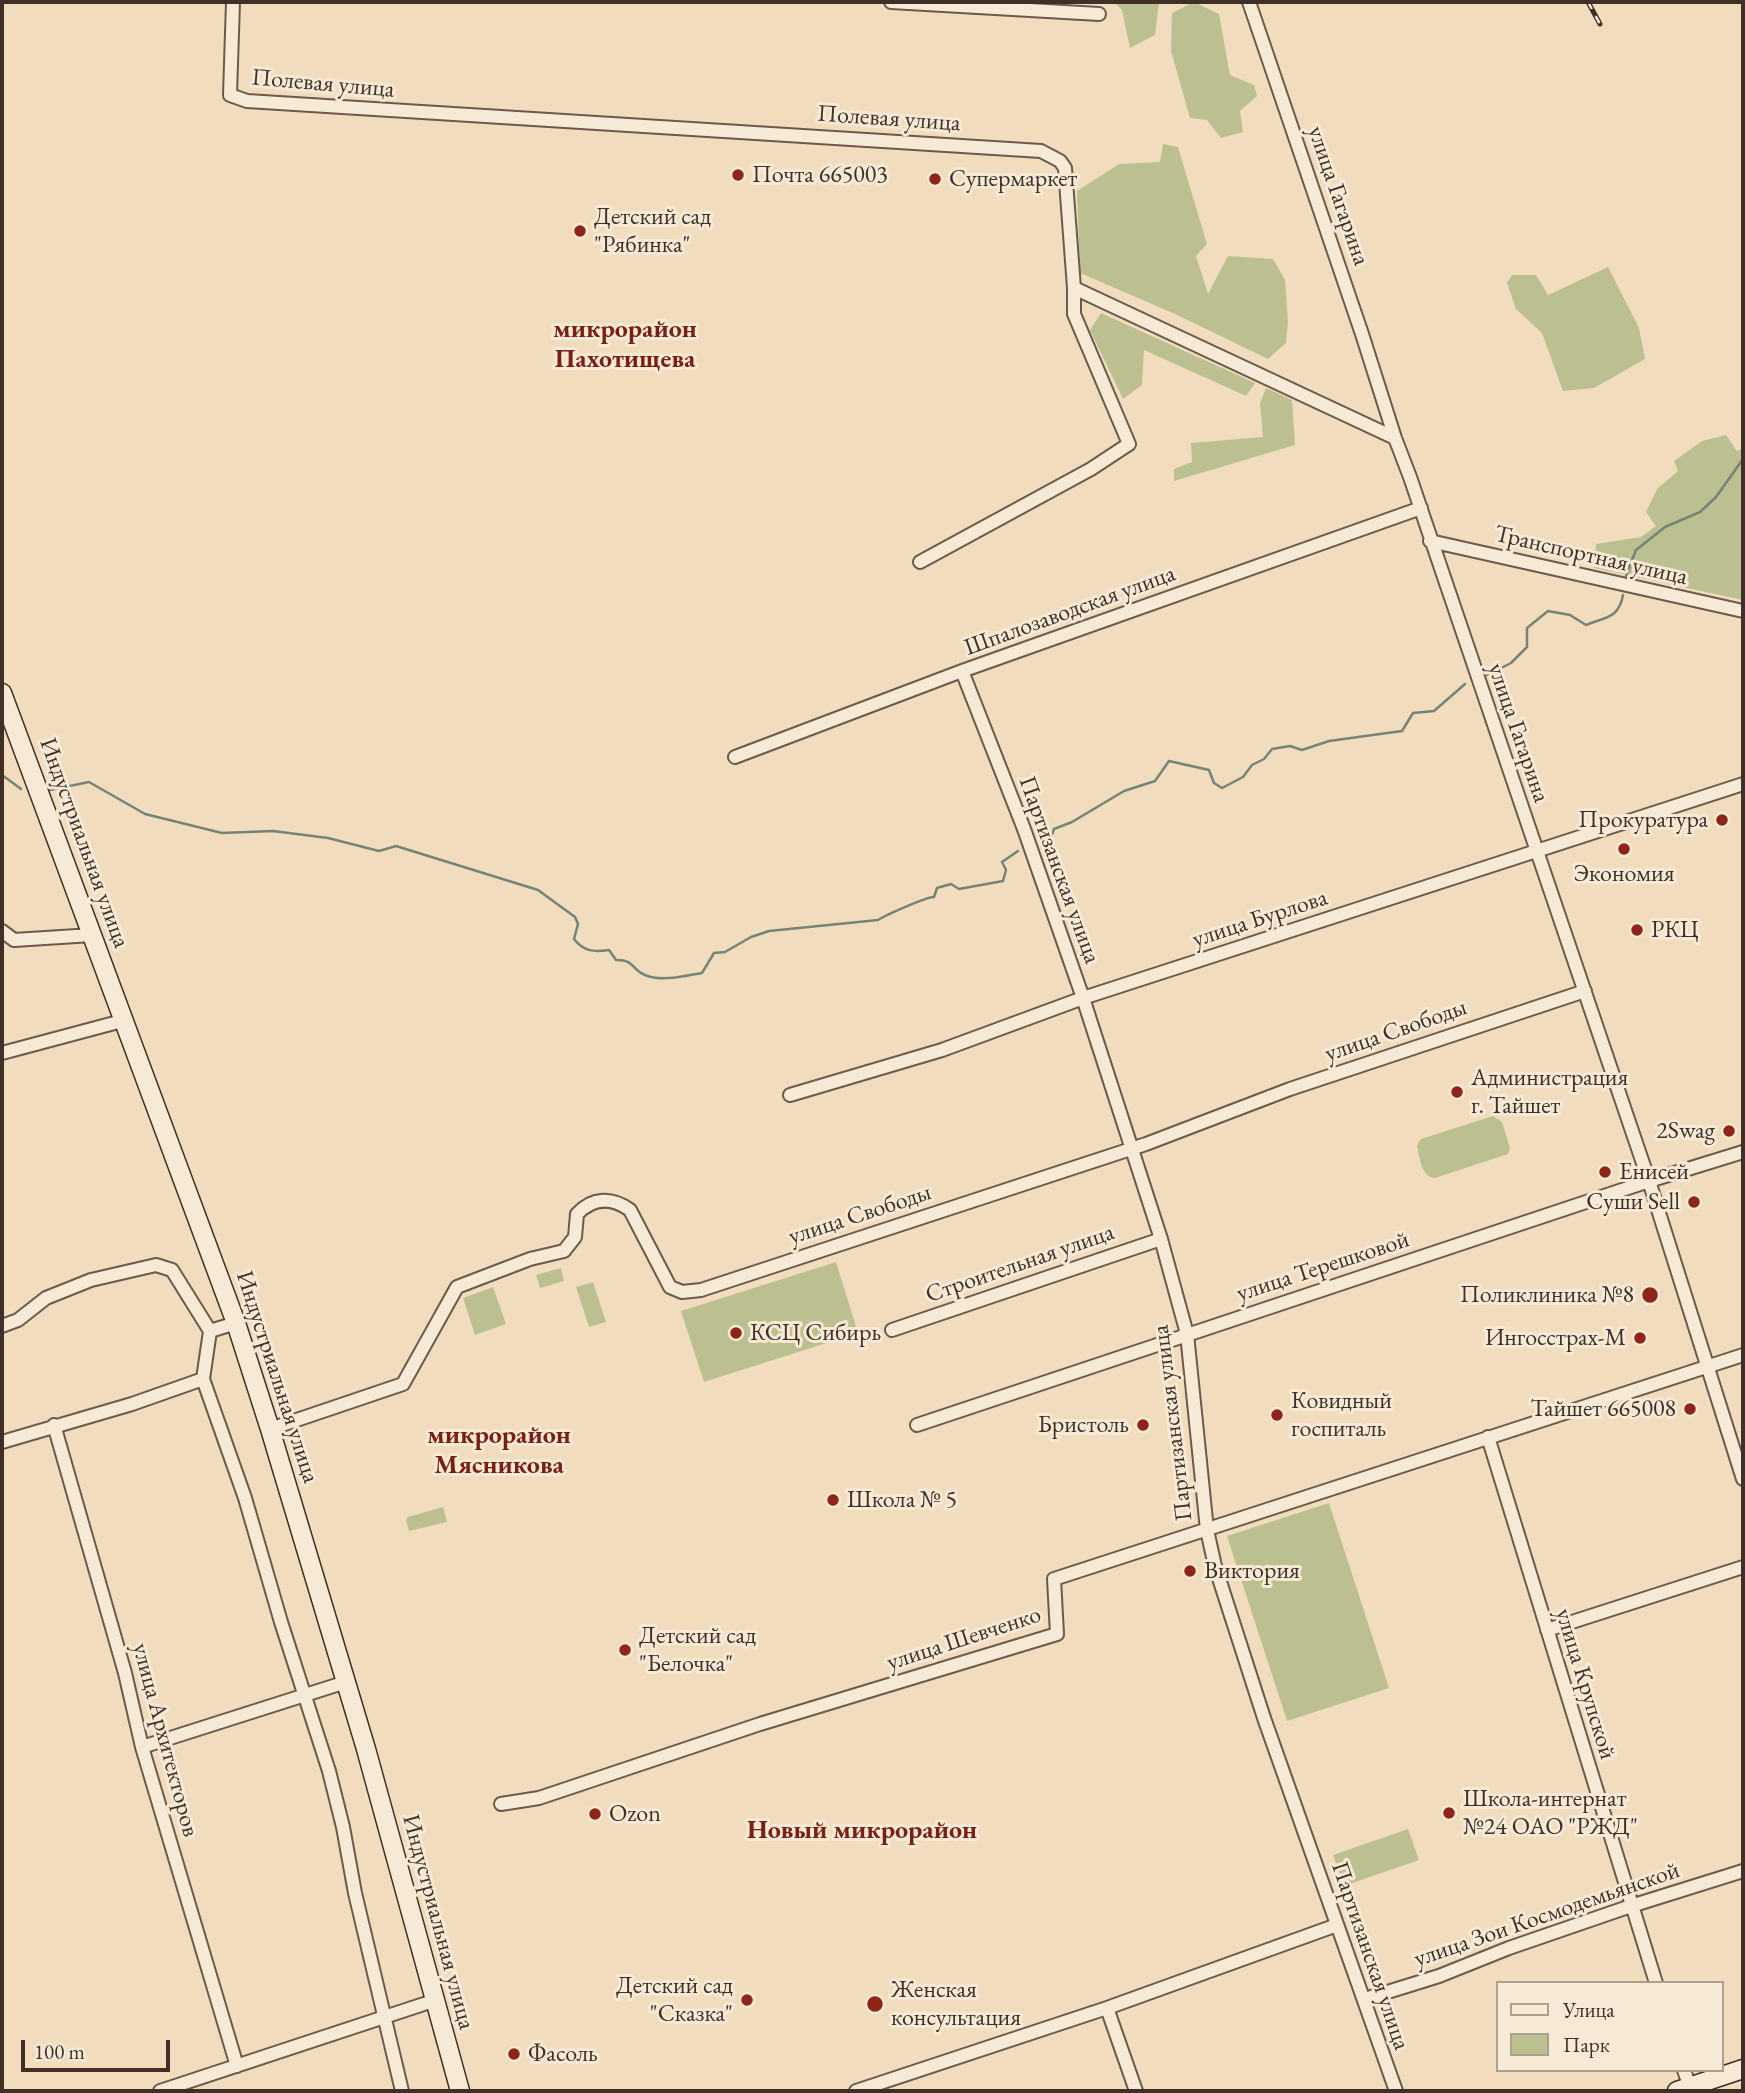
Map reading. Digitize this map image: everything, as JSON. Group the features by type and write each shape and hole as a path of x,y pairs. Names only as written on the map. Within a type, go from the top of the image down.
{"street":[{"name":"Полевая улица","path":"233,2 230,95 247,102 1041,150 1065,167 1074,288"},
{"path":"891,2 1099,14"},
{"name":"улица Гагарина","path":"1249,2 1649,1181 1743,1479"},
{"path":"920,562 1091,469 1129,444 1074,314 1074,288 1395,438"},
{"name":"Шпалозаводская улица","path":"735,757 962,671 1421,508"},
{"name":"Транспортная улица","path":"1430,541 1743,611"},
{"name":"Партизанская улица","path":"962,671 1024,829 1083,998 1161,1239 1187,1334 1207,1530 1214,1566 1264,1718 1396,2091"},
{"name":"Индустриальная улица","path":"2,693 236,1323 346,1682 460,2091"},
{"name":"улица Бурлова","path":"790,1095 942,1050 1083,998 1743,784"},
{"path":"2,931 14,940 92,935"},
{"name":"улица Свободы","path":"270,1429 403,1384 457,1287 530,1259 564,1251 575,1237 577,1214 590,1204 603,1199 621,1204 630,1210 670,1287 682,1292 701,1290 1132,1148 1290,1089 1585,991"},
{"path":"2,1053 122,1021"},
{"name":"улица Терешковой","path":"917,1425 1743,1152"},
{"name":"Строительная улица","path":"892,1330 1161,1239"},
{"path":"2,1326 18,1320 46,1298 80,1284 156,1265 172,1270 209,1331 203,1378 245,1498 329,1771 402,2091"},
{"path":"209,1331 236,1323"},
{"name":"улица Шевченко","path":"501,1804 539,1798 760,1724 1057,1634 1054,1579 1743,1355"},
{"path":"2,1442 132,1404 203,1378"},
{"name":"улица Архитекторов","path":"54,1426 125,1674 142,1747 237,2066"},
{"name":"улица Крупской","path":"1488,1437 1655,1981"},
{"path":"1547,1630 1743,1567"},
{"path":"142,1747 346,1682"},
{"name":"улица Зои Космодемьянской","path":"1364,1999 1439,1976 1509,1948 1631,1906 1743,1871"},
{"path":"856,2091 1107,2008 1337,1924"},
{"path":"160,2091 433,2001"},
{"path":"1107,2008 1136,2091"},
{"path":"1685,2085 1743,2069"}],"green space":[{"path":"1114,2 1159,2 1155,35 1130,48 1122,10"},
{"path":"1194,2 1219,14 1230,75 1254,85 1257,96 1240,111 1243,132 1221,138 1207,120 1190,118 1171,51 1172,13"},
{"path":"1163,144 1178,147 1207,244 1196,256 1208,294 1228,256 1273,259 1285,280 1288,321 1286,343 1268,359 1175,314 1080,273 1077,191 1119,164 1160,162"},
{"path":"1608,267 1639,328 1645,359 1594,388 1563,391 1542,333 1516,309 1507,283 1512,275 1536,275 1548,295"},
{"path":"1101,313 1255,383 1246,396 1144,350 1142,385 1123,399 1090,330"},
{"path":"1266,388 1292,400 1295,445 1174,481 1174,469 1192,462 1191,443 1263,437 1260,403"},
{"path":"1726,435 1737,451 1743,448 1743,600 1594,568 1596,544 1641,537 1656,526 1646,512 1657,489 1678,471 1674,461 1702,441"},
{"path":"1493,1116 1502,1122 1510,1148 1508,1154 1435,1178 1427,1174 1417,1146 1421,1139"},
{"path":"836,1262 858,1333 704,1382 681,1311"},
{"path":"561,1268 564,1281 540,1288 536,1275"},
{"path":"593,1282 606,1322 589,1327 576,1287"},
{"path":"493,1287 506,1324 475,1335 463,1298"},
{"path":"1329,1503 1389,1688 1287,1721 1227,1536"},
{"path":"443,1507 447,1522 409,1531 406,1520 408,1517"},
{"path":"1408,1829 1419,1860 1344,1886 1333,1855"}],"waterway":[{"path":"1626,576 1636,550 1665,527 1700,512 1716,497 1743,459"},
{"path":"1487,675 1511,663 1527,647 1527,628 1548,611 1570,615 1586,625 1615,612 1623,595"},
{"path":"1049,844 1054,829 1072,822 1124,791 1155,781 1169,761 1209,770 1214,783 1222,788 1243,777 1252,765 1264,759 1272,749 1290,746 1302,750 1329,741 1402,731 1413,713 1434,711 1465,684"},
{"path":"2,775 21,789"},
{"path":"50,790 89,782 145,814 222,833 273,831 328,838 379,851 396,846 538,890 575,917 578,924 574,939 586,949 609,950 616,960 627,961 640,973 659,978 702,973 714,953 725,952 751,937 769,931 878,920 934,897 937,888 951,884 959,889 1003,881 1006,870 1002,862 1018,851"}],"railway":[{"path":"1588,2 1600,24"}],"place":[{"name":"Почта 665003","path":"738,175"},
{"name":"Супермаркет","path":"935,179"},
{"name":"Детский сад \"Рябинка\"","path":"580,231"},
{"name":"Прокуратура","path":"1722,820"},
{"name":"Экономия","path":"1624,849"},
{"name":"РКЦ","path":"1637,930"},
{"name":"Администрация г. Тайшет","path":"1457,1092"},
{"name":"2Swag","path":"1729,1131"},
{"name":"Енисей","path":"1605,1172"},
{"name":"Суши Sell","path":"1694,1202"},
{"name":"Поликлиника №8","path":"1650,1295"},
{"name":"КСЦ Сибирь","path":"736,1333"},
{"name":"Ингосстрах-М","path":"1640,1338"},
{"name":"Тайшет 665008","path":"1690,1409"},
{"name":"Ковидный госпиталь","path":"1277,1415"},
{"name":"Бристоль","path":"1143,1425"},
{"name":"Школа № 5","path":"833,1500"},
{"name":"Виктория","path":"1190,1571"},
{"name":"Детский сад \"Белочка\"","path":"625,1650"},
{"name":"Школа-интернат №24 ОАО \"РЖД\"","path":"1449,1813"},
{"name":"Ozon","path":"595,1814"},
{"name":"Детский сад \"Сказка\"","path":"747,2000"},
{"name":"Женская консультация","path":"875,2004"},
{"name":"Фасоль","path":"514,2054"}],"district":[{"name":"микрорайон Пахотищева","path":"625,345"},
{"name":"микрорайон Мясникова","path":"499,1451"},
{"name":"Новый микрорайон","path":"862,1831"}]}
